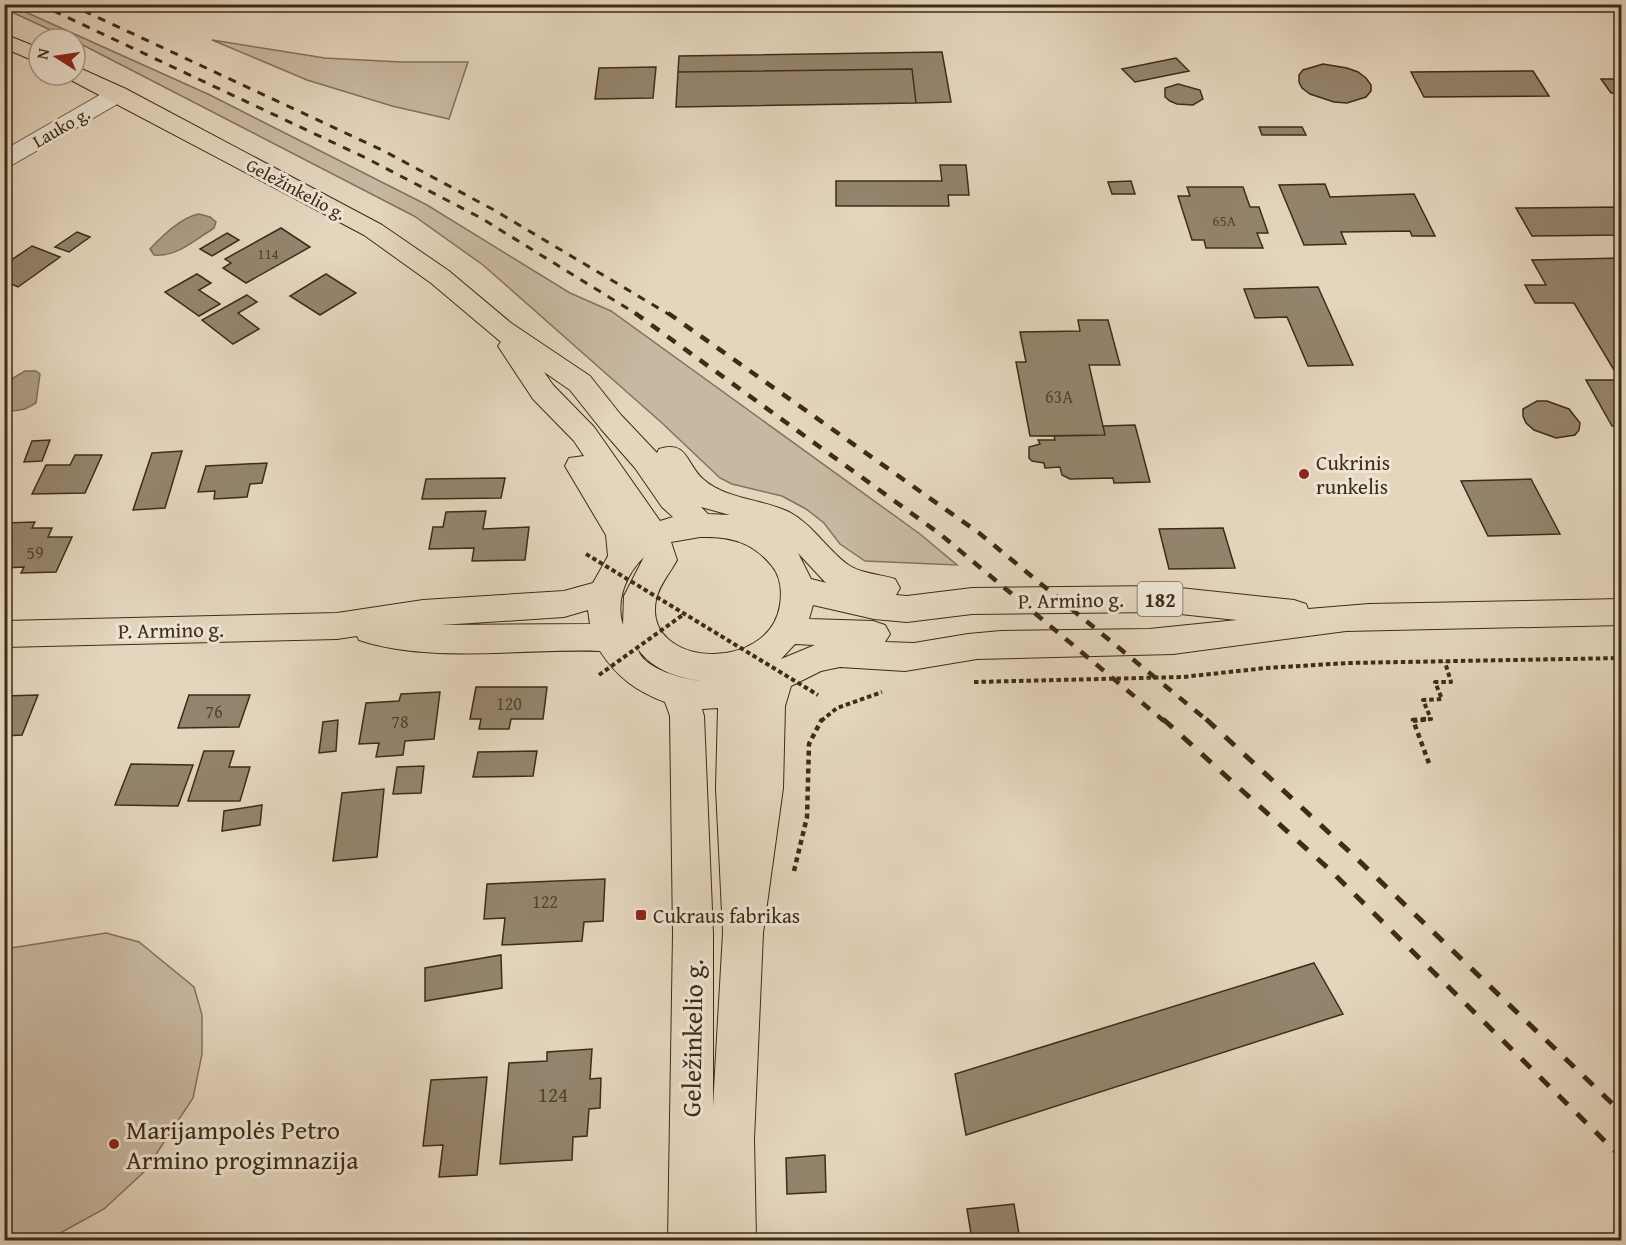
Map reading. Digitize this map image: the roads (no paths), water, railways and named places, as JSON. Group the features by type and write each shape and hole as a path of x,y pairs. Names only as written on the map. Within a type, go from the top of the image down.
{"main road":[{"path":"4,40 27,51"},
{"name":"Geležinkelio g.","path":"87,80 373,230 440,277 501,330 580,383 645,460 673,499 701,525"},
{"name":"Geležinkelio g.","path":"501,330 543,392 565,441 622,534 624,556"},
{"path":"580,383 627,413 666,452 692,487 712,499 755,511 779,521 804,539 836,573 850,580 878,587 972,601"},
{"name":"Geležinkelio g.","path":"543,392 584,434 653,536"},
{"path":"701,525 740,529 772,545 788,563 798,589 797,610 788,631 769,651 752,677 715,695 679,692 656,684 638,673 615,651 604,616 606,592 614,572 624,556 634,546 653,536 679,527 701,525"},
{"path":"653,536 661,560 647,579 638,610 639,622 649,640 662,654 685,665 752,677"},
{"name":"P. Armino g.","path":"798,589 874,606 907,609 972,601 1161,599 1346,618"},
{"name":"P. Armino g.","path":"4,633 337,626 423,613 514,609 564,604 606,592"},
{"name":"P. Armino g.","path":"752,677 825,655 849,653 908,657 976,646 1171,642 1346,618 1622,612"},
{"name":"P. Armino g.","path":"337,626 418,638 609,637 649,640"},
{"name":"P. Armino g.","path":"788,631 905,636 976,646"},
{"name":"Geležinkelio g.","path":"733,1240 732,1140 743,933 734,788 752,677"},
{"name":"Geležinkelio g.","path":"679,692 687,716 693,934 690,1240"}],"street":[{"name":"Lauko g.","path":"4,160 118,94"}],"railway":[{"path":"39,4 366,158 481,218 636,314"},
{"path":"69,4 382,150 494,210 670,315"},
{"path":"668,313 979,533 1208,721"},
{"path":"636,314 940,534 1164,721"},
{"path":"1163,719 1330,870 1622,1158"},
{"path":"1206,719 1352,854 1622,1113"}],"place":[{"name":"Cukrinis runkelis","path":"1304,474"},
{"name":"Cukraus fabrikas","path":"641,915"},
{"name":"Marijampolės Petro Armino progimnazija","path":"114,1144"}]}
